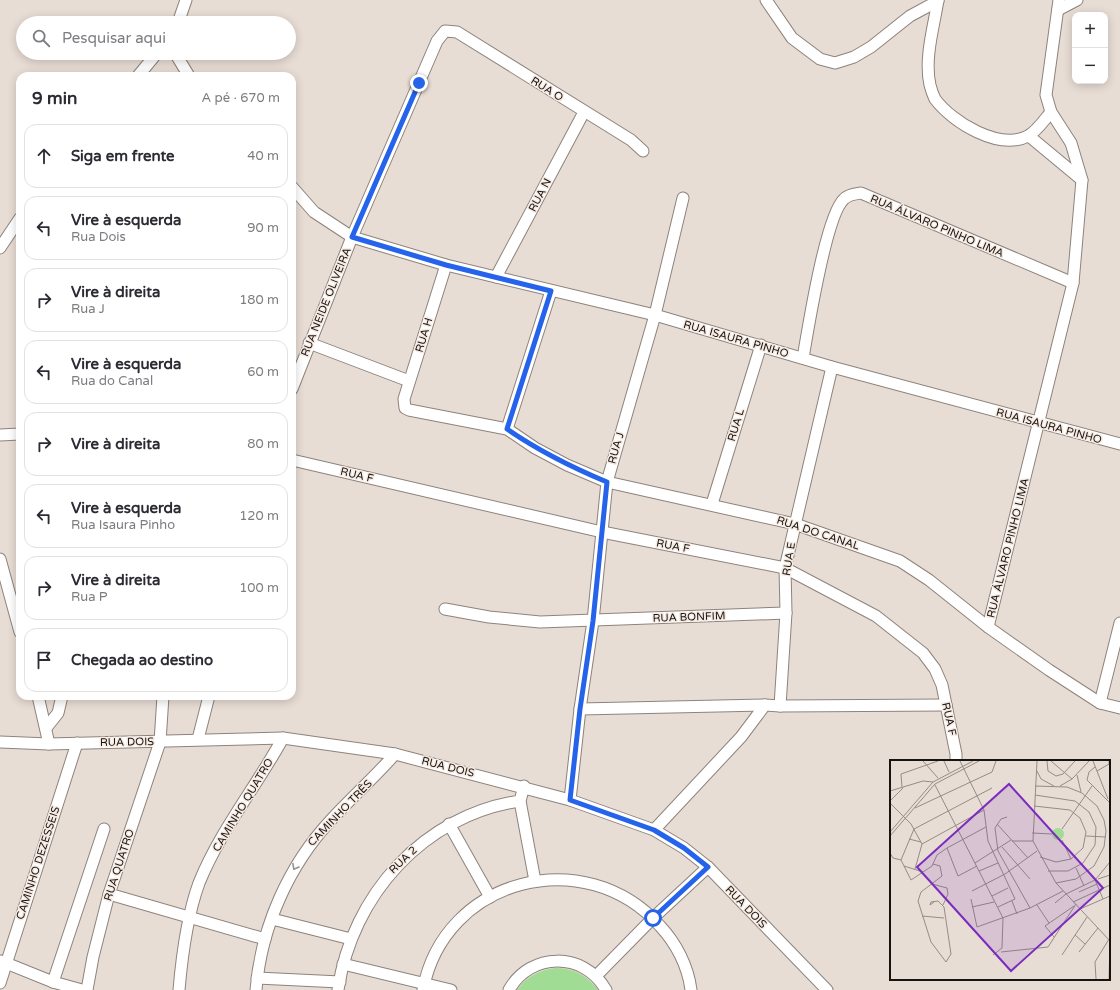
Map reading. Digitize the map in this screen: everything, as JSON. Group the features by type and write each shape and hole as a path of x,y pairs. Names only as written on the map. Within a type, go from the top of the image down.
{"street":[{"path":"180,16 186,0"},
{"path":"766,0 792,38 820,59 835,63 854,57 871,47 910,16 938,0"},
{"path":"938,0 928,63 930,83 934,98 966,125 986,136 1000,139 1017,139 1029,136 1051,112"},
{"path":"1059,5 1077,0"},
{"name":"RUA ÁLVARO PINHO LIMA","path":"988,627 1073,283 1082,180 1071,143 1051,112 1046,95 1059,5"},
{"name":"RUA O","path":"449,30 457,32 631,140 643,151"},
{"name":"RUA NEIDE OLIVEIRA","path":"296,378 352,237 437,41 442,34 449,30"},
{"path":"141,72 151,60"},
{"path":"179,60 187,72"},
{"name":"RUA N","path":"496,277 584,112"},
{"path":"1029,136 1082,180"},
{"name":"RUA ISAURA PINHO","path":"296,192 314,212 352,237 446,265 655,315 832,367 1039,424 1120,444"},
{"name":"RUA ÁLVARO PINHO LIMA","path":"803,358 830,227 839,205 844,198 851,194 861,193 1073,283"},
{"name":"RUA J","path":"570,800 580,709 593,621 607,482 655,315 683,198"},
{"path":"0,248 16,224"},
{"name":"RUA H","path":"446,265 410,381 404,406 409,410 507,429"},
{"path":"507,429 551,291"},
{"path":"309,343 410,381"},
{"name":"RUA L","path":"712,504 761,345"},
{"name":"RUA E","path":"780,706 786,613 785,568 832,367"},
{"name":"RUA DO CANAL","path":"507,429 535,448 607,482 712,504 795,524 900,561 929,580 988,627 1100,702 1120,708"},
{"path":"0,435 16,434"},
{"name":"RUA F","path":"296,461 602,532 785,568 876,616 917,649 935,669 942,685 956,760"},
{"path":"0,559 16,617"},
{"name":"RUA BONFIM","path":"445,609 489,617 540,622 786,613"},
{"path":"1100,702 1120,623"},
{"path":"39,700 49,744"},
{"path":"46,728 58,713 61,700"},
{"name":"RUA QUATRO","path":"87,990 92,957 109,894 160,742 163,700"},
{"path":"198,739 208,700"},
{"path":"580,709 765,705 946,706"},
{"path":"654,830 741,737 765,705"},
{"name":"RUA DOIS","path":"0,742 49,744 283,738 395,754 524,786 570,800 654,830 684,848 708,867 827,990"},
{"name":"CAMINHO QUATRO","path":"179,990 181,967 190,918 199,883 218,843 266,770 283,738"},
{"name":"CAMINHO DEZESSEIS","path":"0,983 3,962 77,743"},
{"name":"CAMINHO TRÊS","path":"256,990 265,939 288,879 306,849 331,820 379,773 395,754"},
{"path":"524,786 520,801 535,881"},
{"name":"RUA 2","path":"339,986 343,964 351,939 364,911 389,874 407,855 427,838 449,824 472,813 497,804 520,801"},
{"path":"449,824 490,897"},
{"path":"53,982 104,829"},
{"path":"596,976 653,918 708,867"},
{"path":"423,987 435,954 453,928 476,906 504,890 535,881 567,879 599,885 628,898 653,918 669,936 681,957 691,990"},
{"path":"109,894 265,939"},
{"path":"272,919 351,939"},
{"path":"509,990 515,980 524,972 536,965 561,961 574,963 585,968 596,976 606,990"},
{"path":"3,962 53,982 82,990"},
{"path":"343,964 423,987 451,990"},
{"path":"257,978 339,986"}],"green space":[{"path":"555,968 568,969 579,973 589,980 598,990 517,990 524,981 533,975 544,970"}],"route":[{"path":"419,83 352,237 446,265 551,291 507,429 535,448 567,465 607,482 593,621 580,709 570,800 654,830 684,848 708,867 653,918"}]}
